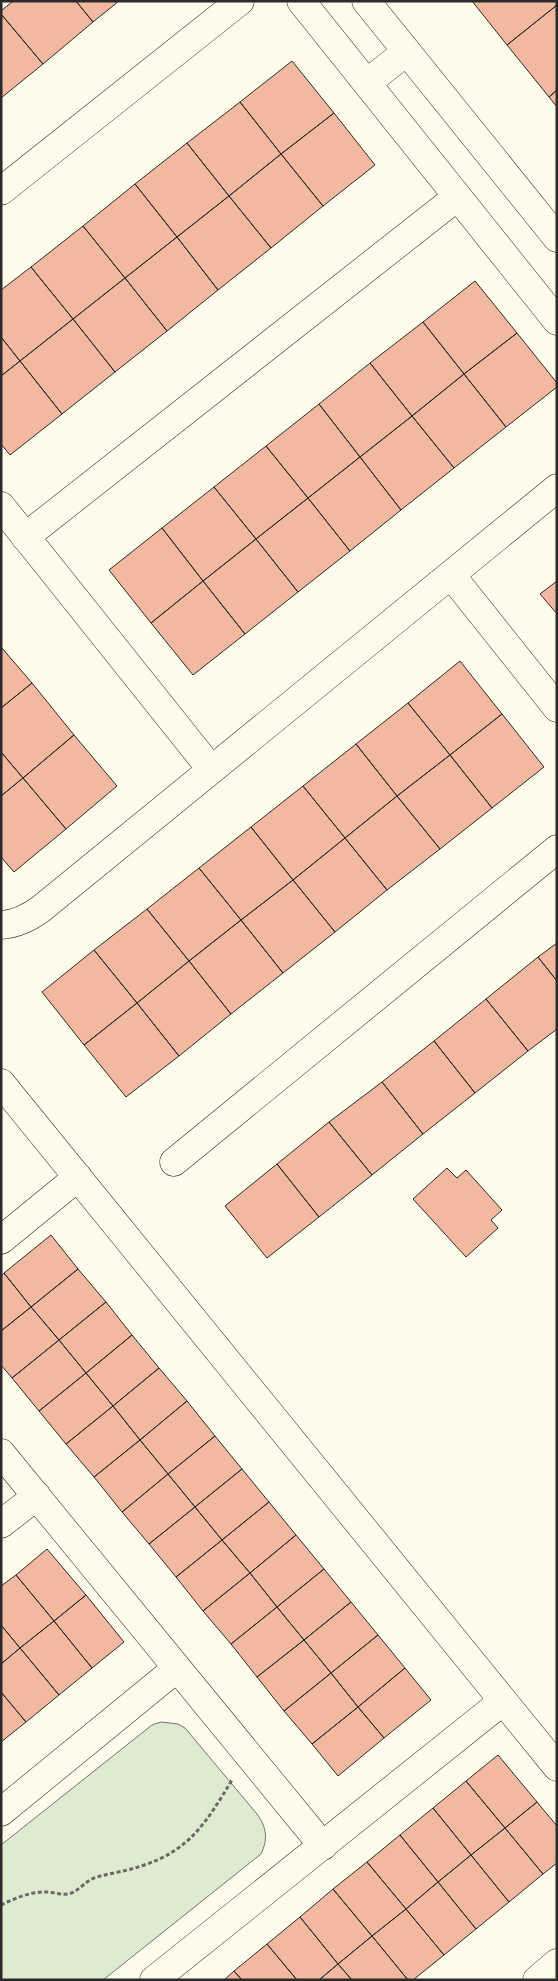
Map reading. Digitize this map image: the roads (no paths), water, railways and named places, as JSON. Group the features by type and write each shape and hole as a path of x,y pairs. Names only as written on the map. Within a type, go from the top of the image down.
{"street":[{"path":"1,191 240,1"},
{"path":"301,1 557,321"},
{"path":"366,1 557,238"},
{"path":"367,83 406,52"},
{"path":"25,537 457,197"},
{"path":"1,925 30,917 557,488"},
{"path":"1,506 211,769"},
{"path":"451,575 557,708"},
{"path":"174,1162 557,849"},
{"path":"1,1082 502,1701 554,1759"},
{"path":"1,1240 78,1177"},
{"path":"1,1453 323,1846"},
{"path":"1,1524 37,1496"},
{"path":"1,1812 177,1668"},
{"path":"154,1980 502,1701"},
{"path":"536,1980 557,1963"}]}
